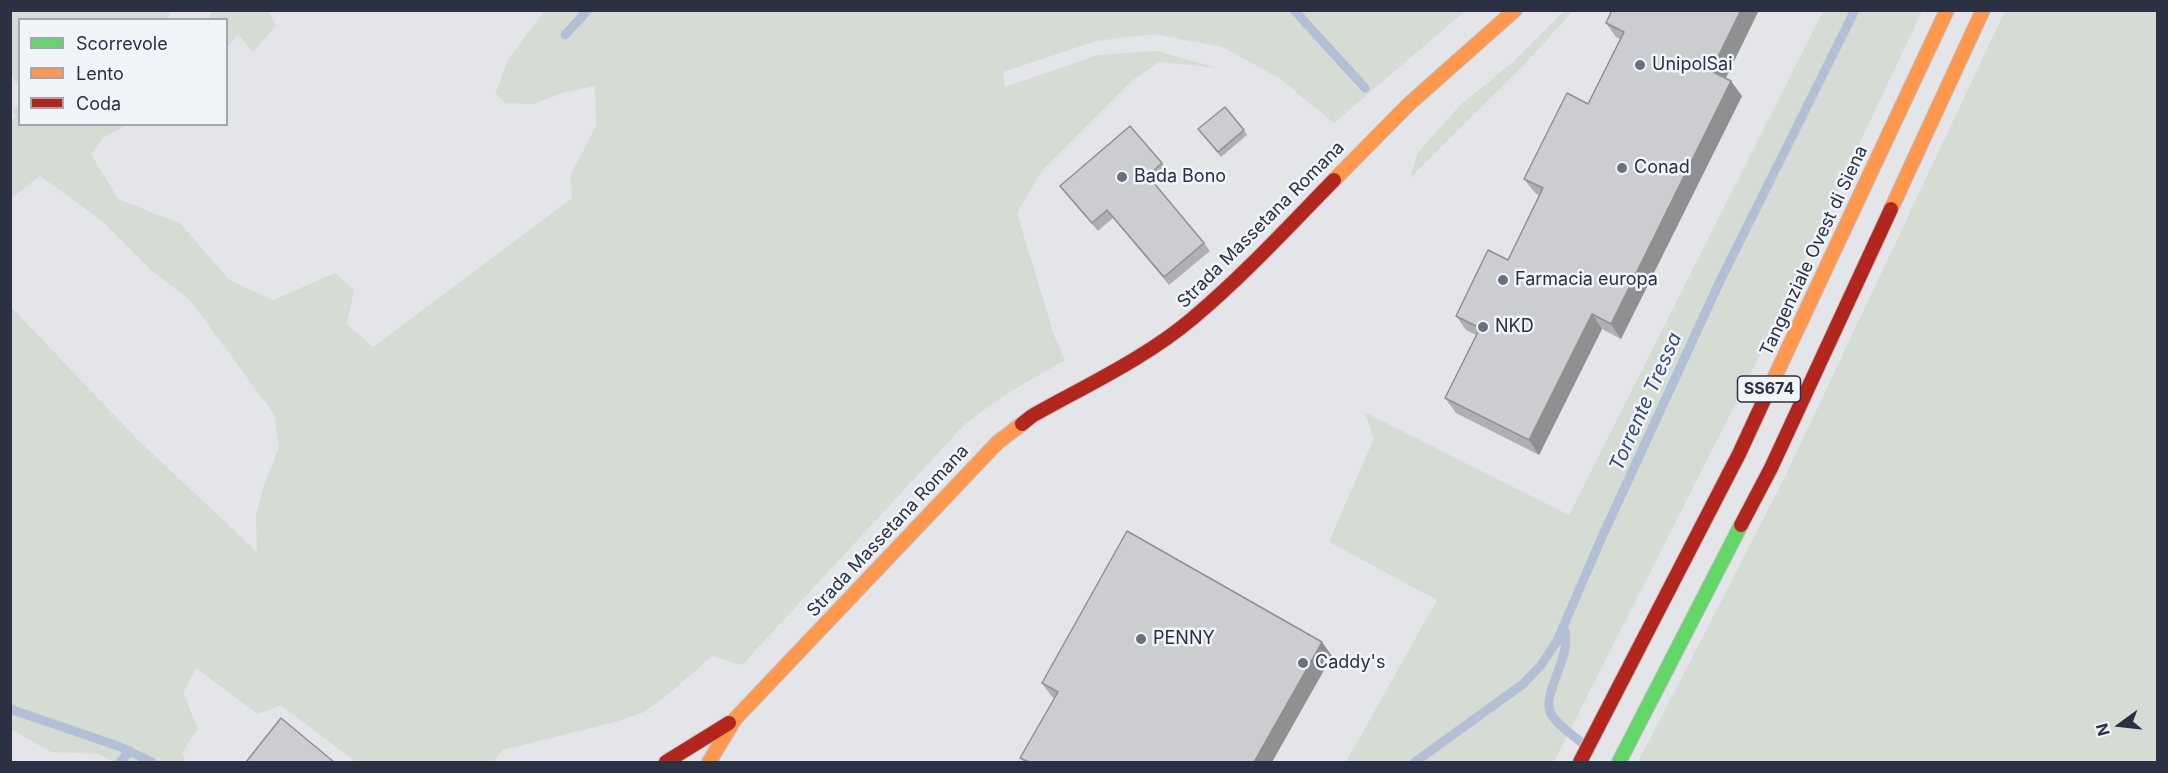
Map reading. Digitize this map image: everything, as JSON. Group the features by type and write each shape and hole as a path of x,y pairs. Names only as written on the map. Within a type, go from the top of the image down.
{"main road":[{"name":"Strada Massetana Romana","path":"709,762 735,719 998,442 1032,416 1157,345 1185,325 1246,269 1409,104 1515,10"},
{"name":"Tangenziale Ovest di Siena","path":"1580,762 1739,454 1947,10"},
{"name":"SS674","path":"1619,762 1771,468 1983,10"},
{"name":"Strada Massetana Romana","path":"666,762 735,719"}],"shaded area":[{"path":"11,10 171,11 168,18 18,18 18,86 11,74"},
{"path":"544,10 1465,11 1334,123 1279,78 1222,47 1155,34 1096,41 1003,72 1005,87 1098,55 1157,51 1218,68 1159,62 1133,80 1041,172 1017,213 1054,335 1065,360 1003,396 965,424 742,665 712,656 664,698 644,712 615,722 503,750 494,761 483,762 356,762 281,705 258,714 196,668 183,693 198,728 182,753 186,762 113,762 100,754 51,752 11,729 11,307 136,438 257,552 256,515 265,482 279,448 274,414 189,299 153,272 101,220 40,176 11,198 11,120 15,117 13,109 18,106 18,126 125,126 104,137 91,154 118,199 181,224 229,280 273,300 335,273 354,290 347,324 373,347 572,198 570,176 596,126 595,86 562,93 534,104 506,103 495,94 508,60"},
{"path":"213,11 268,11 276,25 253,52 238,35 228,46 228,18 209,18"},
{"path":"1564,11 1573,11 1524,65 1410,178 1418,153 1460,105 1512,63"},
{"path":"1823,11 1922,11 1760,355 1554,762 1346,762 1437,600 1329,542 1374,438 1364,412 1569,515"},
{"path":"2005,11 2157,11 2157,762 1638,762 1782,483"}],"building":[{"path":"1612,10 1741,10 1711,71 1731,81 1611,324 1592,314 1529,440 1445,398 1480,328 1456,316 1488,250 1508,260 1543,188 1524,179 1567,93 1588,104 1624,32 1606,23"},
{"path":"1225,107 1244,130 1218,152 1198,129"},
{"path":"1130,126 1162,163 1148,176 1204,243 1164,277 1107,210 1092,223 1060,186"},
{"path":"1127,531 1322,642 1254,762 1029,762 1020,758 1058,692 1042,683"},
{"path":"281,718 334,762 246,762"}],"waterway":[{"path":"565,35 588,10"},
{"path":"1294,10 1365,88"},
{"name":"Torrente Tressa","path":"1415,762 1523,684 1541,665 1557,641 1601,539 1720,281 1855,10"},
{"path":"1563,626 1566,637 1565,648 1553,684 1549,705 1551,714 1557,722 1582,743"},
{"path":"10,709 118,746 152,762"},
{"path":"120,762 130,751"}],"traffic: fast":[{"path":"1619,762 1741,525"}],"traffic: slow":[{"path":"1334,180 1409,104 1515,10"},
{"path":"1764,400 1947,10"},
{"path":"1891,209 1983,10"},
{"path":"709,762 735,719 998,442 1022,424"}],"traffic: jam":[{"path":"1022,424 1032,416 1135,359 1193,318 1265,251 1334,180"},
{"path":"1741,525 1771,468 1891,209"},
{"path":"1580,762 1739,454 1764,400"},
{"path":"666,762 729,723"}],"place":[{"name":"UnipolSai","path":"1640,65"},
{"name":"Conad","path":"1622,168"},
{"name":"Bada Bono","path":"1122,177"},
{"name":"Farmacia europa","path":"1503,280"},
{"name":"NKD","path":"1483,327"},
{"name":"PENNY","path":"1141,639"},
{"name":"Caddy's","path":"1303,663"}]}
